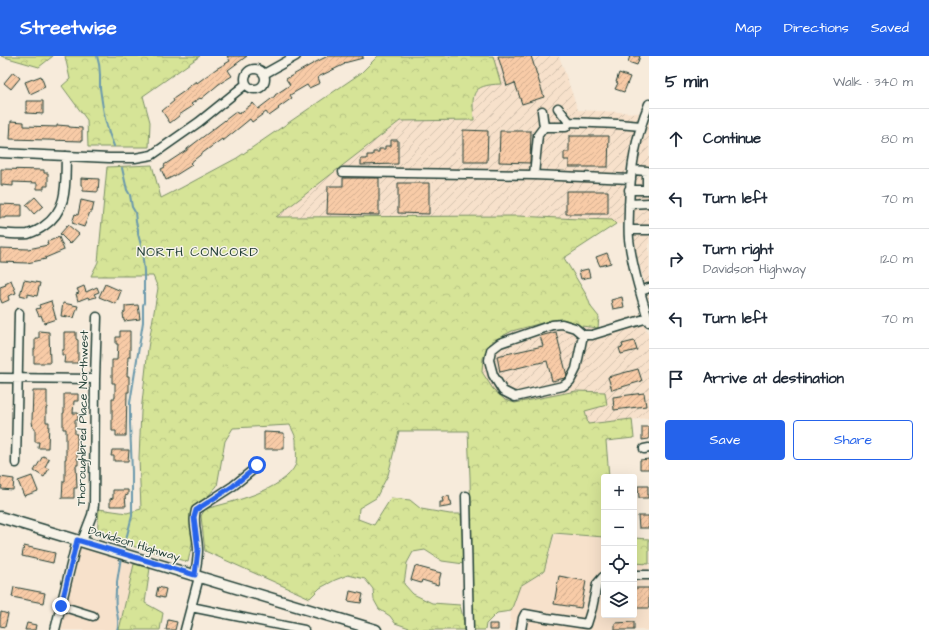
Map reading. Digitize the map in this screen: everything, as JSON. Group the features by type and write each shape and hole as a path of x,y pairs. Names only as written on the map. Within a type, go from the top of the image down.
{"main road":[{"name":"Davidson Highway","path":"0,517 376,630"}],"street":[{"path":"264,74 296,56"},
{"path":"250,70 261,70 266,79 264,85 255,90 246,84 246,74 250,70"},
{"path":"0,153 109,158 135,158 152,155 199,122 246,84"},
{"path":"583,335 576,369 570,381 563,386 515,397 503,391 493,375 489,360 491,350 500,343 557,324 575,328 583,335 592,335 648,320 629,240 629,190 636,144 641,126 647,116 649,104"},
{"path":"558,108 569,122 641,126"},
{"path":"534,175 538,135 544,127 542,111"},
{"path":"544,127 566,127 569,122"},
{"path":"0,233 26,234 38,231 52,221 60,210 64,196 66,156"},
{"path":"629,190 648,190 647,171 632,170"},
{"path":"343,172 534,175 631,179"},
{"path":"629,204 649,203"},
{"path":"629,230 649,230"},
{"path":"641,291 649,288"},
{"path":"16,463 19,313"},
{"name":"Thoroughbred Place Northwest","path":"55,630 79,541 92,515 94,505 97,317"},
{"path":"0,378 95,379"},
{"path":"185,630 197,576 198,550 194,517 196,510 233,486 257,465"},
{"path":"466,496 470,630"},
{"path":"637,576 649,575"},
{"path":"520,630 525,614 587,624 597,584 601,579"},
{"path":"61,606 94,616"},
{"path":"191,607 304,630"}],"shaded area":[{"path":"493,56 559,56 578,110 639,113 626,167 623,224 616,224 612,220 518,216 275,217 400,121 474,120 473,98 478,88 489,84 500,84"},
{"path":"649,118 649,301 636,252 632,215 638,158"},
{"path":"642,313 649,339 649,418 588,424 585,411 576,391 515,403 505,400 493,389 482,372 483,358 491,342 512,331 553,320 566,320 581,326 598,328"},
{"path":"555,534 601,537 601,618 637,618 637,563 649,564 649,630 510,630 511,611 520,586 544,571"},
{"path":"87,548 134,564 119,630 59,630 75,560 80,550"}],"green space":[{"path":"1,56 53,56 39,67"},
{"path":"65,56 200,56 143,96 150,122 149,147 88,147 87,120 62,86 70,79"},
{"path":"378,56 493,56 501,84 483,86 475,93 473,97 474,120 400,121 276,217 518,216 612,220 616,224 564,258 587,296 591,307 599,317 598,328 581,326 566,320 553,320 512,331 491,342 483,358 482,372 493,389 505,400 515,403 576,391 605,392 607,405 585,411 588,424 632,419 634,438 606,441 609,474 601,474 601,537 554,533 544,571 520,586 511,611 497,613 486,624 485,630 473,630 468,431 399,431 388,475 376,498 359,508 358,519 374,525 391,498 410,500 421,509 450,514 461,514 464,564 442,561 425,550 413,552 407,563 404,584 413,594 432,603 460,605 464,622 464,630 415,630 395,623 390,616 379,609 374,600 373,589 365,579 348,575 320,588 310,598 205,551 201,516 205,509 256,494 269,488 290,473 296,464 296,439 290,425 233,428 225,441 217,486 208,496 196,504 192,510 193,539 188,562 97,536 99,509 127,513 141,509 139,458 141,412 148,348 158,288 153,276 91,276 98,262 107,167 152,165 161,198 237,158 361,73"},
{"path":"637,538 649,539 649,564 637,563"},
{"path":"134,564 150,568 145,603 163,613 160,630 119,630"}],"building":[{"path":"227,56 247,56 228,70 232,76 219,84 201,99 200,98 191,104 193,106 170,123 162,111 174,101 173,99 196,81 197,83 230,61"},
{"path":"328,56 363,56 363,58 344,63 345,64 318,77 320,83 309,88 307,85 290,95 292,98 269,116 266,112 252,122 250,119 223,141 222,139 190,163 192,165 166,180 161,169 165,167 164,165 187,150 237,111 239,114 253,103 258,109 290,85 286,79"},
{"path":"498,56 531,56 544,97 522,104 515,83 507,86"},
{"path":"630,56 640,56 637,65 628,62"},
{"path":"13,72 20,78 11,89 4,83"},
{"path":"619,73 630,77 624,92 615,89 618,83 616,82"},
{"path":"41,76 45,87 30,94 25,82"},
{"path":"26,101 43,101 43,114 26,113"},
{"path":"11,121 24,122 24,126 57,127 57,125 82,128 82,141 10,139"},
{"path":"463,130 488,131 487,162 463,162"},
{"path":"500,131 531,131 530,163 499,162"},
{"path":"569,136 609,136 608,167 569,167 569,160 564,160 564,152 569,152"},
{"path":"391,140 398,140 398,164 361,165 361,159 367,159 367,155 373,155 373,152 379,152 379,149 385,149 385,146 391,146"},
{"path":"1,169 44,170 44,173 48,173 48,186 44,186 44,189 37,189 37,183 13,182 13,186 1,185"},
{"path":"81,178 99,179 98,192 83,191"},
{"path":"343,178 379,178 379,215 327,214 328,186 343,186"},
{"path":"398,183 429,183 429,214 398,213"},
{"path":"566,191 608,191 608,214 566,214"},
{"path":"35,197 43,206 34,214 26,205"},
{"path":"81,200 94,203 92,212 90,212 84,227 72,223 75,214 78,215"},
{"path":"0,204 22,205 22,217 0,218"},
{"path":"68,225 79,234 70,244 60,234"},
{"path":"59,237 64,250 45,258 46,259 27,263 0,262 0,248 28,249 48,245 47,242"},
{"path":"607,253 611,263 600,266 596,257"},
{"path":"588,269 590,277 581,279 579,271"},
{"path":"11,280 16,293 8,296 9,300 2,303 0,298 0,287 6,285 5,283"},
{"path":"24,280 40,283 37,296 28,294 28,297 20,295"},
{"path":"105,284 121,291 116,304 99,297"},
{"path":"84,286 86,292 97,287 99,292 94,294 96,297 89,299 88,297 78,301 76,294 79,293 77,289"},
{"path":"622,297 624,307 613,309 611,300"},
{"path":"51,301 56,319 44,323 41,315 39,316 36,309 40,308 39,305"},
{"path":"63,303 78,306 74,318 61,316"},
{"path":"138,305 140,319 124,321 123,313 125,312 125,306"},
{"path":"39,331 49,332 50,363 34,363 35,338 39,338"},
{"path":"120,331 130,331 130,357 128,357 127,376 129,376 129,392 127,392 126,436 116,436 116,431 112,431 112,398 115,398 115,383 112,383 112,360 117,360 118,344 116,344 116,337 120,337"},
{"path":"64,332 76,332 76,339 78,340 78,363 64,363 65,355 62,355 62,350 64,350"},
{"path":"556,332 567,376 565,378 552,381 547,361 500,372 497,356 543,346 540,336"},
{"path":"634,341 637,350 621,354 619,348 623,347 622,344"},
{"path":"638,369 642,381 612,390 608,377"},
{"path":"33,391 47,391 46,422 49,422 48,448 38,448 39,442 35,442 35,428 33,428 32,421"},
{"path":"644,393 646,406 614,410 613,397"},
{"path":"64,394 78,394 78,401 74,401 73,413 78,413 78,420 75,420 78,465 76,465 77,488 74,488 74,498 62,498 63,481 65,481 66,459 66,429 63,429"},
{"path":"642,427 649,427 649,439 642,440"},
{"path":"264,432 284,433 284,449 264,449"},
{"path":"112,450 129,450 128,461 114,461 114,456 111,456"},
{"path":"43,456 49,459 45,467 49,469 44,477 34,471"},
{"path":"649,459 649,469 640,469 640,460"},
{"path":"32,476 38,491 24,496 18,481"},
{"path":"0,477 14,479 13,490 1,489 2,486 0,485"},
{"path":"638,486 648,486 648,498 639,498"},
{"path":"113,490 128,490 128,495 125,496 126,506 110,506 110,499 113,498"},
{"path":"449,496 452,506 440,508 440,502 443,502 442,497"},
{"path":"638,516 649,516 649,528 639,528"},
{"path":"24,546 55,553 53,563 22,556"},
{"path":"415,566 441,573 438,585 422,580 421,583 411,580"},
{"path":"559,576 586,581 581,608 554,604"},
{"path":"14,587 45,593 43,603 12,597"},
{"path":"158,587 166,589 164,598 156,596"},
{"path":"637,588 649,588 649,608 637,608"},
{"path":"350,591 363,594 361,603 348,601"},
{"path":"1,612 8,614 5,627 0,626"},
{"path":"168,620 177,622 175,630 166,630"},
{"path":"634,622 634,630 615,630 615,623"},
{"path":"27,623 36,625 35,630 25,630"},
{"path":"489,624 498,624 498,630 489,630"}],"waterway":[{"path":"97,56 100,68 100,88 103,110 108,131 114,146"},
{"path":"122,168 132,207 135,212 142,249 144,271 143,322 130,403 132,516 123,551"},
{"path":"117,630 118,621 116,590 121,557"}],"district":[{"name":"NORTH CONCORD","path":"198,252"}],"route":[{"path":"61,606 77,540 195,575 198,550 194,517 196,510 233,486 257,465"}]}
